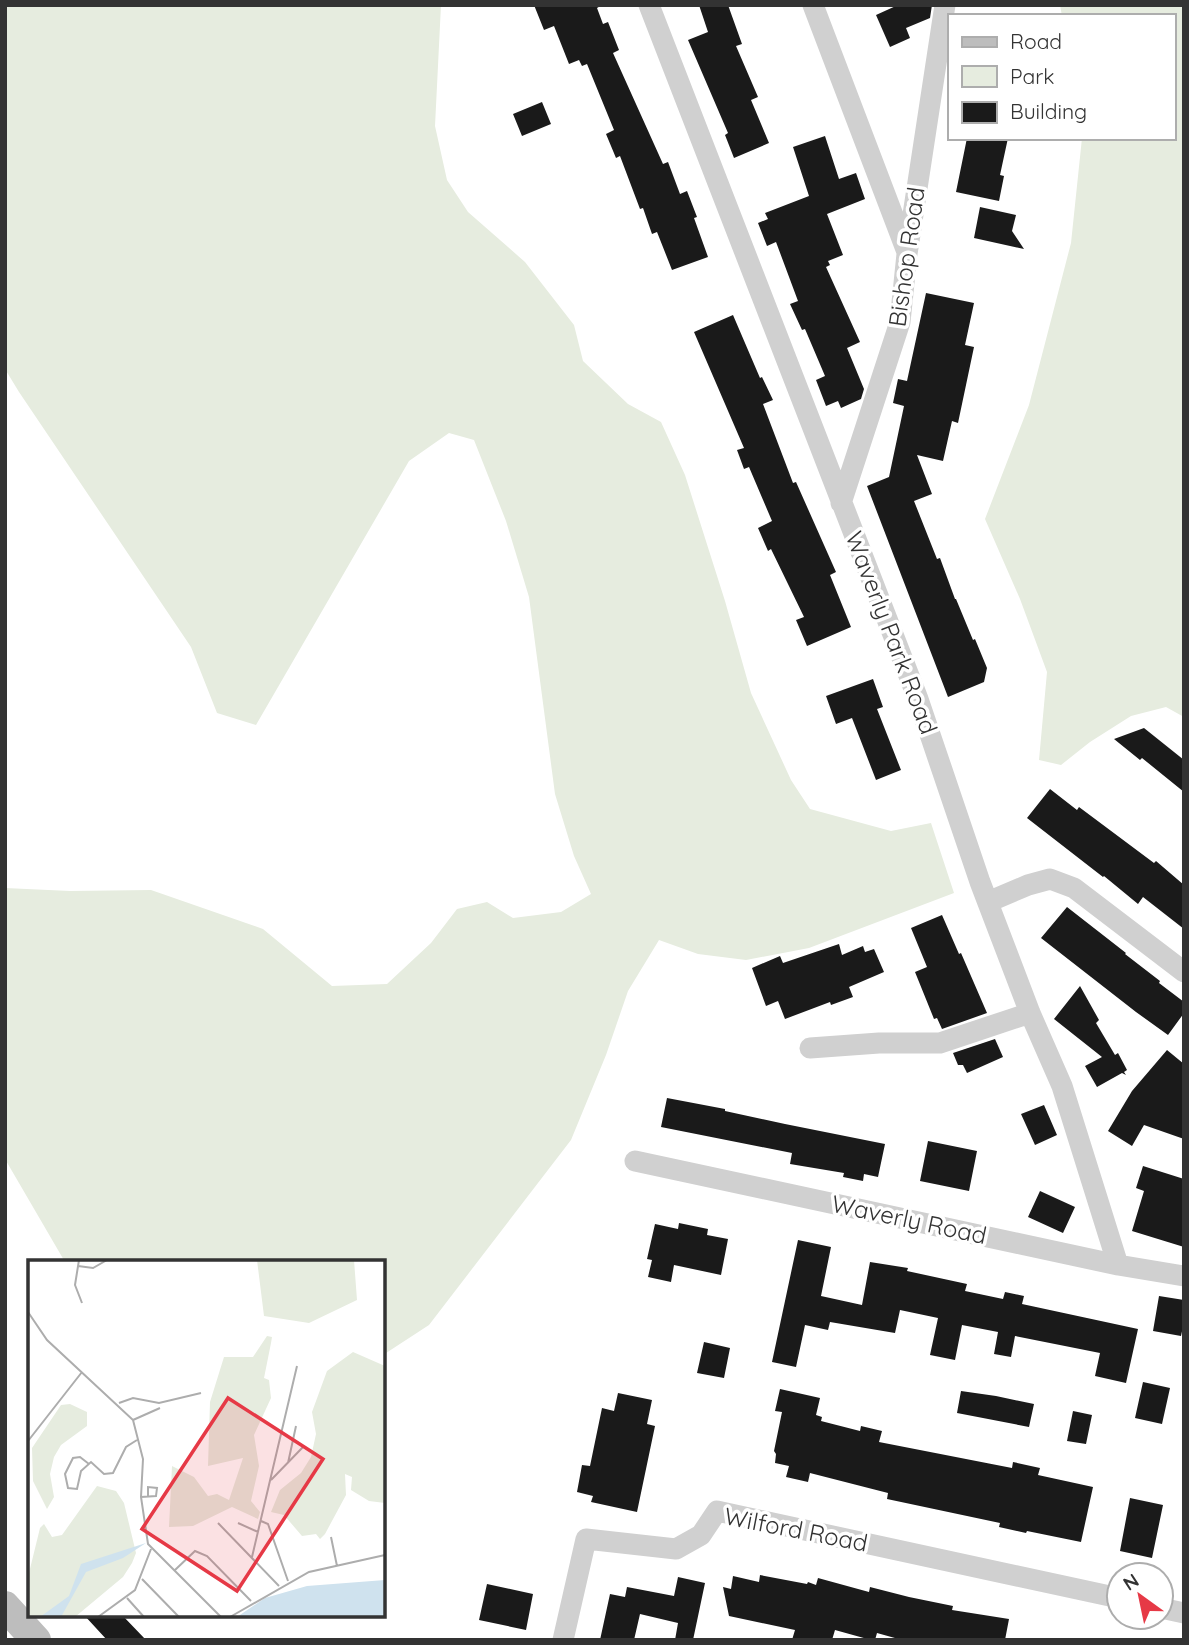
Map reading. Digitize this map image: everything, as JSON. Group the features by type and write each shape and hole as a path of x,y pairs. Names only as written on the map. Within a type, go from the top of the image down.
{"main road":[{"path":"5,1606 36,1640"}],"street":[{"name":"Waverly Park Road","path":"649,5 918,699 988,902 1030,1013 1062,1086 1118,1265"},
{"path":"813,5 907,254"},
{"name":"Bishop Road","path":"841,503 901,322 907,254 945,5"},
{"path":"988,902 1050,879 1074,888 1184,971"},
{"path":"810,1048 879,1043 940,1043 1030,1013"},
{"name":"Waverly Road","path":"635,1161 1118,1265 1184,1276"},
{"name":"Wilford Road","path":"563,1640 586,1539 677,1549 701,1535 717,1511 1105,1595"}],"green space":[{"path":"5,5 441,5 435,126 447,180 468,212 525,262 574,325 583,361 628,404 661,422 685,475 751,693 791,780 810,809 891,831 931,823 954,893 809,948 746,960 698,954 659,940 628,991 606,1055 571,1140 429,1325 385,1354 385,1260 64,1260 5,1159 5,888 70,891 151,890 263,929 332,986 387,984 431,943 457,909 487,902 513,918 561,912 591,894 574,856 555,794 529,597 506,521 474,440 449,433 409,461 256,725 217,713 191,647 5,369"},
{"path":"1060,5 1184,5 1184,717 1166,707 1131,716 1090,742 1061,765 1039,760 1047,672 1020,599 985,519 1029,405 1071,243 1082,140 1175,140 1175,14 1062,14"}],"building":[{"path":"534,5 602,5 597,8 603,24 608,22 619,50 613,53 663,164 668,162 680,194 687,191 708,257 672,270 657,232 652,234 620,156 616,158 606,134 614,130 587,64 582,66 579,60 569,64 554,26 544,30"},
{"path":"699,5 728,5 742,44 736,46 758,97 751,100 769,143 734,158 725,135 728,133 688,40 708,32"},
{"path":"898,5 932,5 930,18 906,28 910,38 890,47 876,15"},
{"path":"542,102 551,124 522,136 513,114"},
{"path":"825,136 839,179 856,173 865,199 827,214 843,255 828,261 830,265 826,267 860,342 847,348 864,389 861,399 841,408 838,401 826,406 816,380 825,376 805,329 802,330 790,304 798,301 776,242 767,246 758,223 768,219 765,213 809,196 793,147"},
{"path":"967,140 1008,140 1000,175 1004,176 999,201 956,192"},
{"path":"980,207 1016,215 1012,231 1024,249 974,238"},
{"path":"926,293 974,303 965,345 974,347 958,423 952,421 943,461 917,455 932,494 914,501 937,559 940,558 955,599 987,668 984,682 948,697 867,486 889,477 904,406 893,403 898,379 907,381"},
{"path":"733,315 760,378 762,377 773,400 763,404 793,483 796,482 836,572 830,575 851,627 807,646 796,620 804,617 758,528 772,521 749,467 744,469 737,450 744,448 694,332"},
{"path":"873,679 883,707 877,709 901,770 876,780 852,718 836,724 826,696"},
{"path":"1144,728 1184,760 1184,792 1114,739"},
{"path":"1050,789 1077,810 1079,807 1154,863 1156,861 1184,885 1184,929 1143,897 1138,904 1027,818"},
{"path":"1067,907 1184,1002 1184,1013 1168,1035 1041,938"},
{"path":"942,915 987,1013 942,1029 937,1018 934,1019 915,972 927,967 911,928"},
{"path":"839,944 842,955 863,946 865,952 874,949 884,972 849,987 853,997 831,1005 830,1002 785,1019 778,1001 766,1006 752,968 780,956 783,963"},
{"path":"1080,986 1099,1020 1096,1023 1127,1070 1124,1072 1126,1075 1122,1073 1097,1087 1085,1066 1102,1057 1054,1019"},
{"path":"995,1039 1003,1057 967,1073 963,1065 958,1065 953,1053"},
{"path":"1167,1050 1184,1064 1184,1139 1144,1125 1132,1146 1108,1131 1132,1091"},
{"path":"667,1098 885,1144 878,1177 864,1174 863,1181 843,1177 844,1173 790,1164 792,1153 661,1127"},
{"path":"1044,1105 1057,1135 1035,1145 1021,1114"},
{"path":"928,1141 977,1151 969,1191 920,1181"},
{"path":"1143,1166 1184,1179 1184,1247 1132,1231 1144,1191 1136,1188"},
{"path":"1040,1191 1075,1207 1063,1233 1028,1217"},
{"path":"679,1223 708,1229 707,1235 728,1239 721,1275 674,1265 671,1282 648,1277 652,1260 647,1259 655,1224 678,1229"},
{"path":"798,1240 831,1247 821,1296 862,1305 870,1262 908,1268 907,1271 967,1284 965,1291 1003,1299 1005,1292 1024,1296 1022,1304 1138,1329 1126,1383 1095,1376 1100,1353 1015,1336 1011,1357 994,1354 998,1332 962,1325 955,1360 930,1355 938,1318 900,1310 895,1333 830,1322 828,1330 805,1325 796,1367 772,1362"},
{"path":"1159,1296 1184,1300 1181,1336 1153,1331"},
{"path":"704,1342 730,1348 724,1378 697,1373"},
{"path":"1143,1382 1170,1388 1162,1424 1135,1418"},
{"path":"780,1389 820,1398 816,1415 822,1417 821,1421 860,1431 861,1426 882,1431 879,1442 1012,1468 1013,1462 1040,1468 1038,1475 1093,1487 1081,1542 1027,1531 1026,1533 999,1527 1000,1523 887,1499 888,1493 810,1473 808,1482 786,1477 789,1466 775,1463 774,1451 782,1412 775,1411"},
{"path":"961,1391 1034,1404 1029,1427 957,1413"},
{"path":"618,1393 652,1400 647,1424 655,1426 637,1512 591,1502 593,1496 577,1492 582,1465 590,1466 602,1408 614,1411"},
{"path":"1073,1411 1092,1415 1086,1444 1067,1441"},
{"path":"1130,1498 1163,1505 1152,1558 1120,1551"},
{"path":"760,1575 816,1585 818,1578 869,1592 870,1587 953,1606 952,1610 1009,1619 1005,1640 902,1640 877,1633 875,1640 871,1640 835,1630 832,1640 792,1640 795,1630 729,1616 723,1587 731,1589 733,1576 759,1582"},
{"path":"678,1577 705,1583 693,1640 675,1640 678,1623 640,1614 634,1640 600,1640 610,1594 625,1597 627,1587 674,1596"},
{"path":"487,1584 533,1594 526,1630 479,1620"},
{"path":"86,1617 124,1617 146,1640 107,1640"}]}
